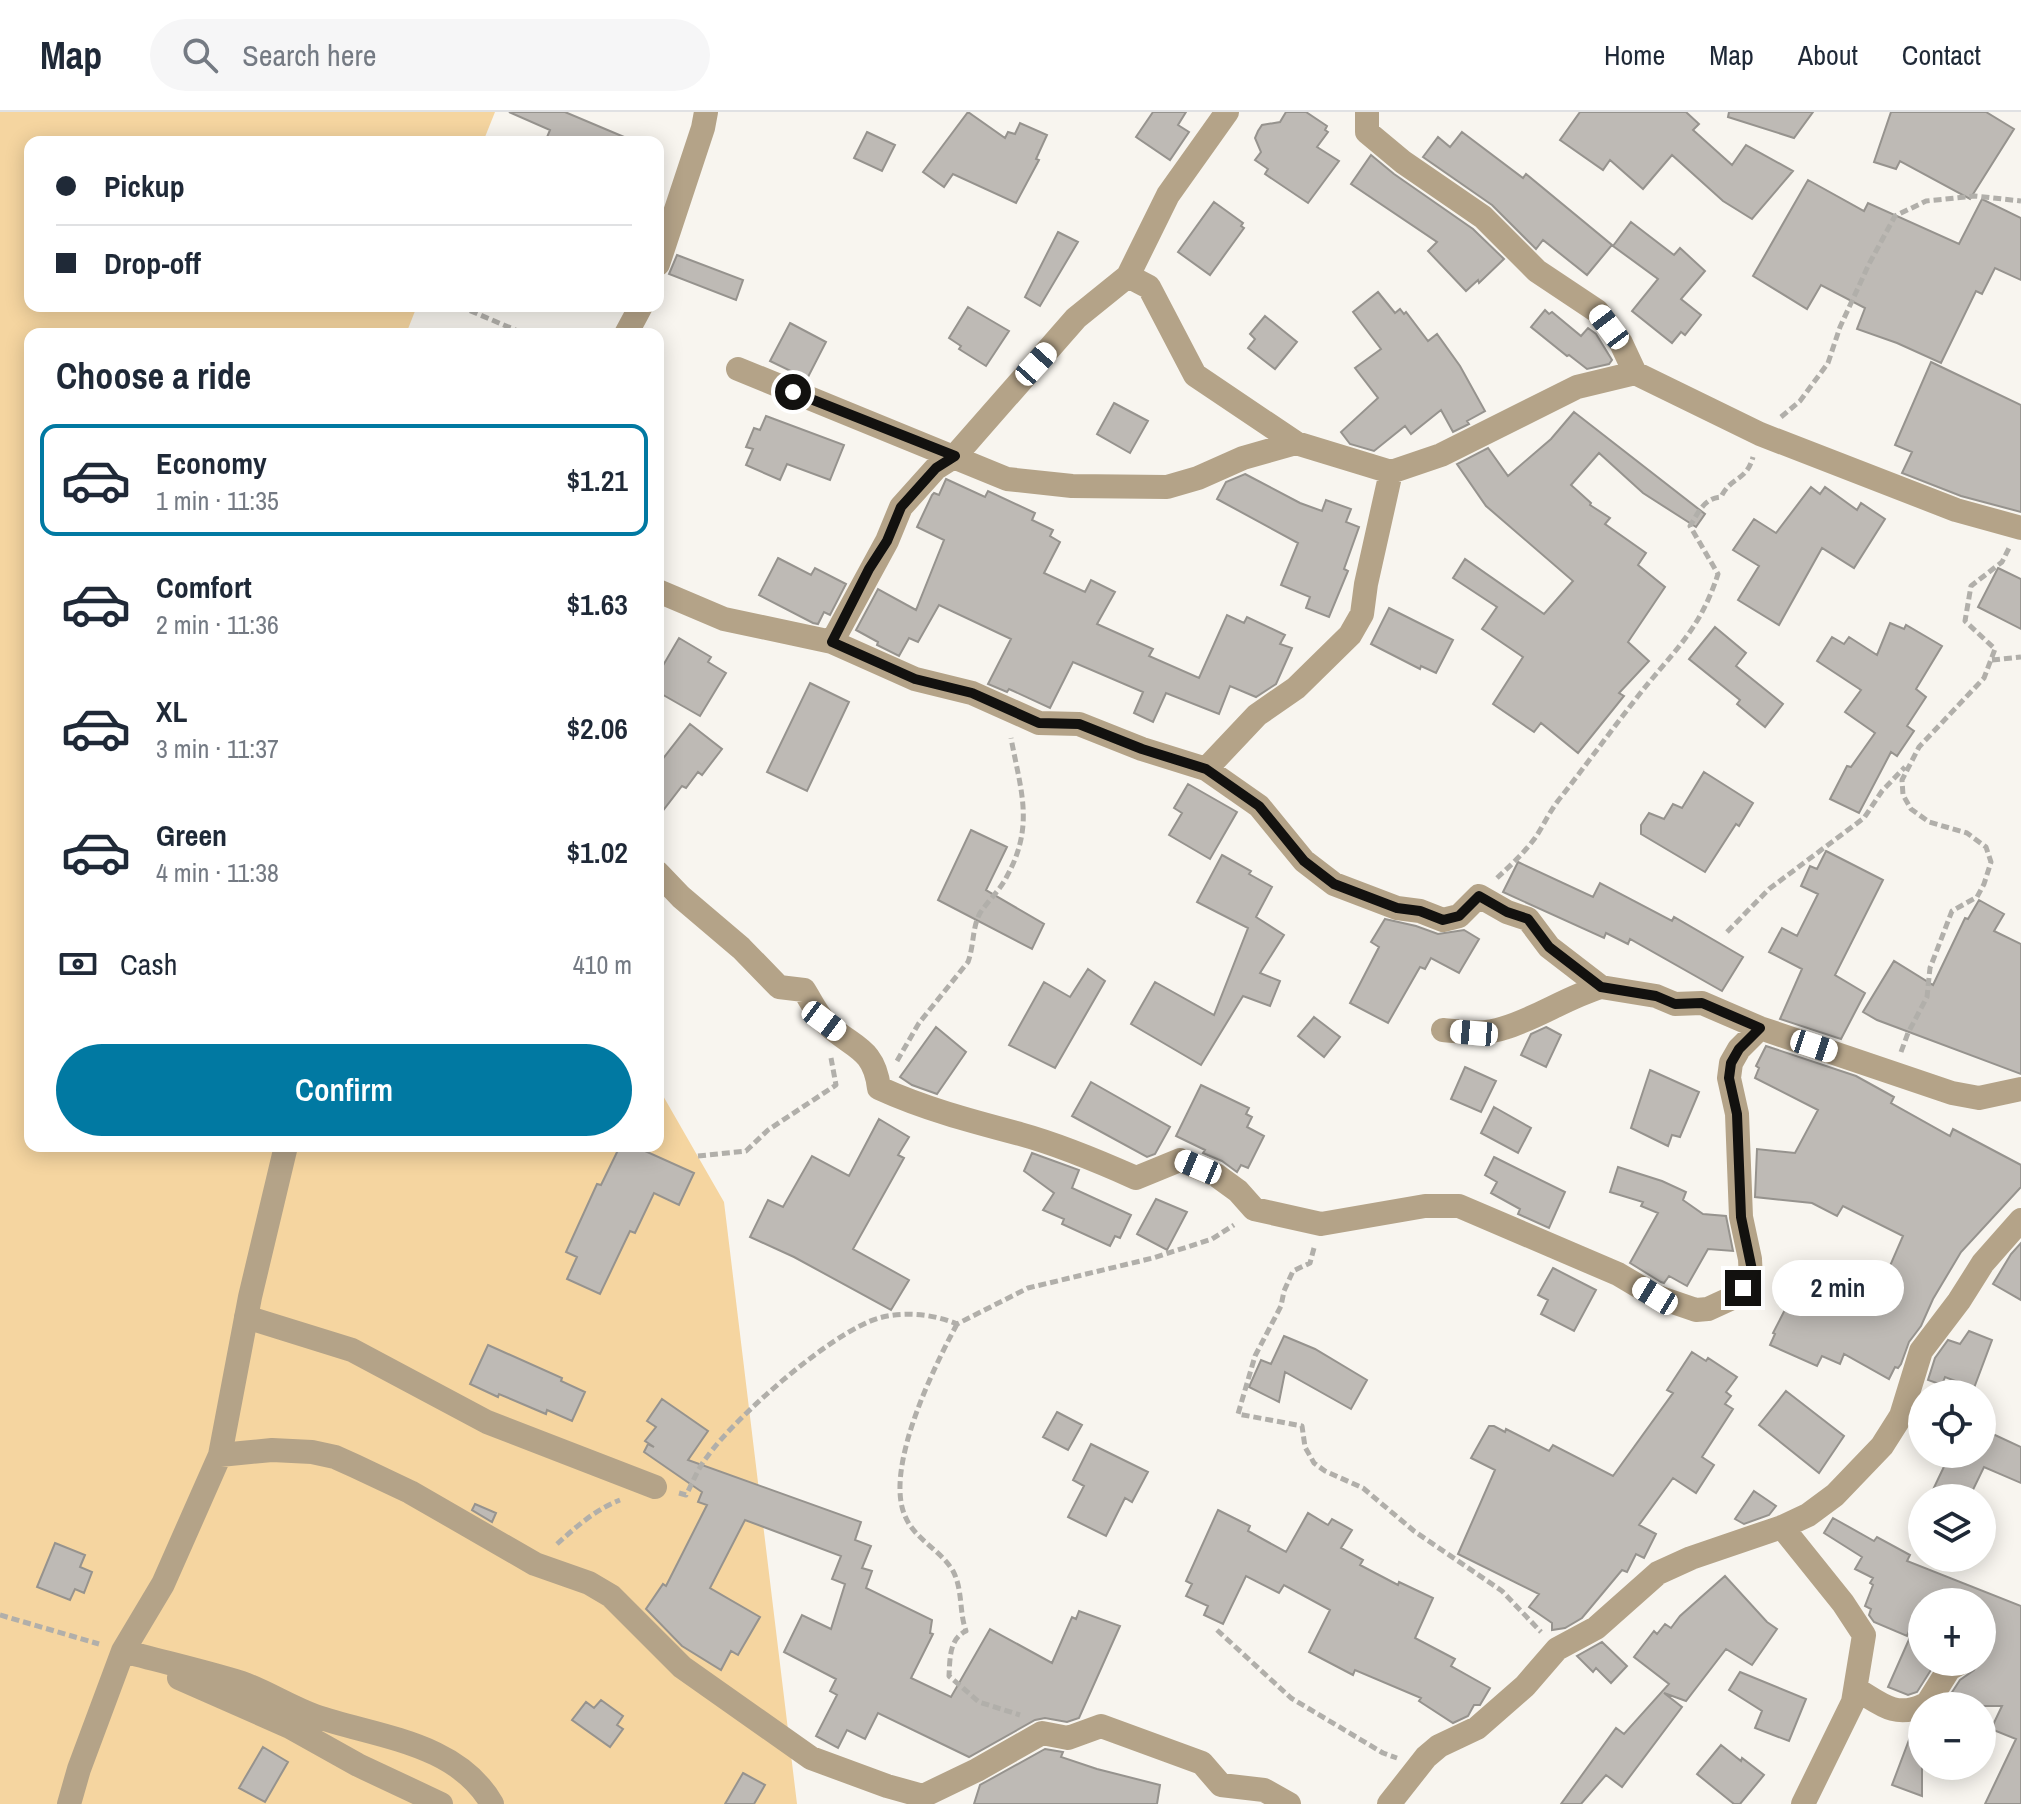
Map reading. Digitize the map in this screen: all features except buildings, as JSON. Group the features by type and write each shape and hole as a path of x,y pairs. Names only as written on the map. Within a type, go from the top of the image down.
{"street":[{"path":"664,246 706,112"},
{"path":"832,642 869,569 887,541 901,507 936,468 955,456 1076,318 1128,276 1168,195 1227,112"},
{"path":"1367,112 1367,132 1403,162 1483,217 1537,271 1597,311 1621,343 1635,373 1760,434 2017,533"},
{"path":"1128,276 1149,287 1195,375 1296,443 1391,472 1441,455 1577,387 1635,373"},
{"path":"738,369 1007,479 1072,486 1167,487 1182,484 1243,458 1296,443"},
{"path":"1206,769 1257,715 1296,688 1350,635 1362,614 1391,472"},
{"path":"664,594 724,619 832,642 915,679 972,693 1039,723 1079,724 1142,749 1206,769 1259,806 1304,861 1334,884 1397,908 1420,911 1443,920 1459,916 1479,896 1507,912 1528,919 1549,947 1601,987"},
{"path":"664,879 741,948 779,987 804,990 824,1021 870,1057 877,1070 879,1088 933,1110 1085,1156 1136,1178 1180,1160 1216,1175 1238,1191 1254,1209 1321,1224 1425,1206 1459,1206 1618,1274 1655,1296 1696,1310 1717,1307 1749,1284 1751,1279 1741,1217 1737,1114 1729,1078 1731,1063 1739,1049 1760,1028"},
{"path":"1443,1030 1474,1033 1502,1029 1575,995 1601,987 1656,996 1675,1004 1702,1003 1760,1028 1952,1093 1979,1098 2021,1089"},
{"path":"69,1804 123,1651 163,1584 220,1455 246,1317 285,1152"},
{"path":"1389,1804 1439,1746 1477,1728 1525,1686 1557,1649 1596,1628 1658,1573 1691,1558 1782,1527 1808,1515 1835,1495 1882,1446 1901,1416 1921,1351 1983,1263 2021,1220"},
{"path":"246,1317 352,1350 487,1422 655,1487"},
{"path":"220,1455 272,1450 312,1452 335,1457 410,1492 535,1564 589,1583 611,1596 682,1667 811,1758 887,1786 923,1796 1042,1733 1068,1738 1101,1726 1202,1763 1221,1785 1264,1790 1289,1804"},
{"path":"1782,1527 1843,1603 1864,1635 1856,1689 1838,1734 1803,1804"},
{"path":"123,1651 290,1727 358,1765 441,1804"},
{"path":"123,1651 244,1684 315,1716 402,1739 467,1774 484,1790 492,1804"},
{"path":"1856,1689 1896,1711 1908,1712"}],"path":[{"path":"1479,896 1536,836 1555,804 1682,646 1709,604 1718,574 1690,526 1704,505 1721,497 1725,489 1749,471 1760,434 1800,401 1828,363 1840,327 1895,216 1926,201 1975,196 2021,201"},
{"path":"473,312 511,328"},
{"path":"1727,932 1769,889 1864,818 1931,732 1984,678 1995,649 1965,621 1971,586 2002,562 2017,533"},
{"path":"1992,660 2021,657"},
{"path":"879,1088 919,1023 964,970 981,912 1008,876 1023,837 1024,806 1008,724 993,702"},
{"path":"1895,1072 1908,1033 1927,997 1930,968 1952,911 1977,897 1991,862 1986,847 1967,833 1929,822 1911,809 1903,795 1902,780 1908,763"},
{"path":"698,1156 746,1151 768,1130 836,1085 824,1021"},
{"path":"1024,1717 979,1702 949,1676 951,1648 958,1635 966,1631 961,1596 951,1568 917,1536 899,1501 898,1483 930,1375 957,1324 1028,1288 1118,1269 1212,1239 1254,1209"},
{"path":"1321,1224 1310,1263 1293,1271 1281,1306 1255,1356 1238,1414 1302,1426 1305,1447 1314,1463 1363,1488 1414,1531 1502,1591 1557,1649"},
{"path":"535,1564 579,1525 608,1505 655,1487 686,1495 707,1457 734,1427 776,1387 841,1335 879,1318 913,1314 937,1316 957,1324"},
{"path":"0,1615 123,1651"},
{"path":"1217,1630 1291,1698 1383,1753 1421,1764"}],"shaded area":[{"path":"0,112 495,112 485,136 24,136 24,312 415,312 408,328 24,328 24,1152 664,1152 664,1097 724,1202 797,1804 0,1804"}],"route":[{"path":"793,392 955,456 936,468 901,507 887,541 869,569 832,642 915,679 972,693 1039,723 1079,724 1142,749 1206,769 1259,806 1304,861 1334,884 1397,908 1420,911 1443,920 1459,916 1479,896 1507,912 1528,919 1549,947 1601,987 1656,996 1675,1004 1702,1003 1760,1028 1739,1049 1731,1063 1729,1078 1737,1114 1741,1217 1752,1270 1749,1284 1743,1288"}]}
